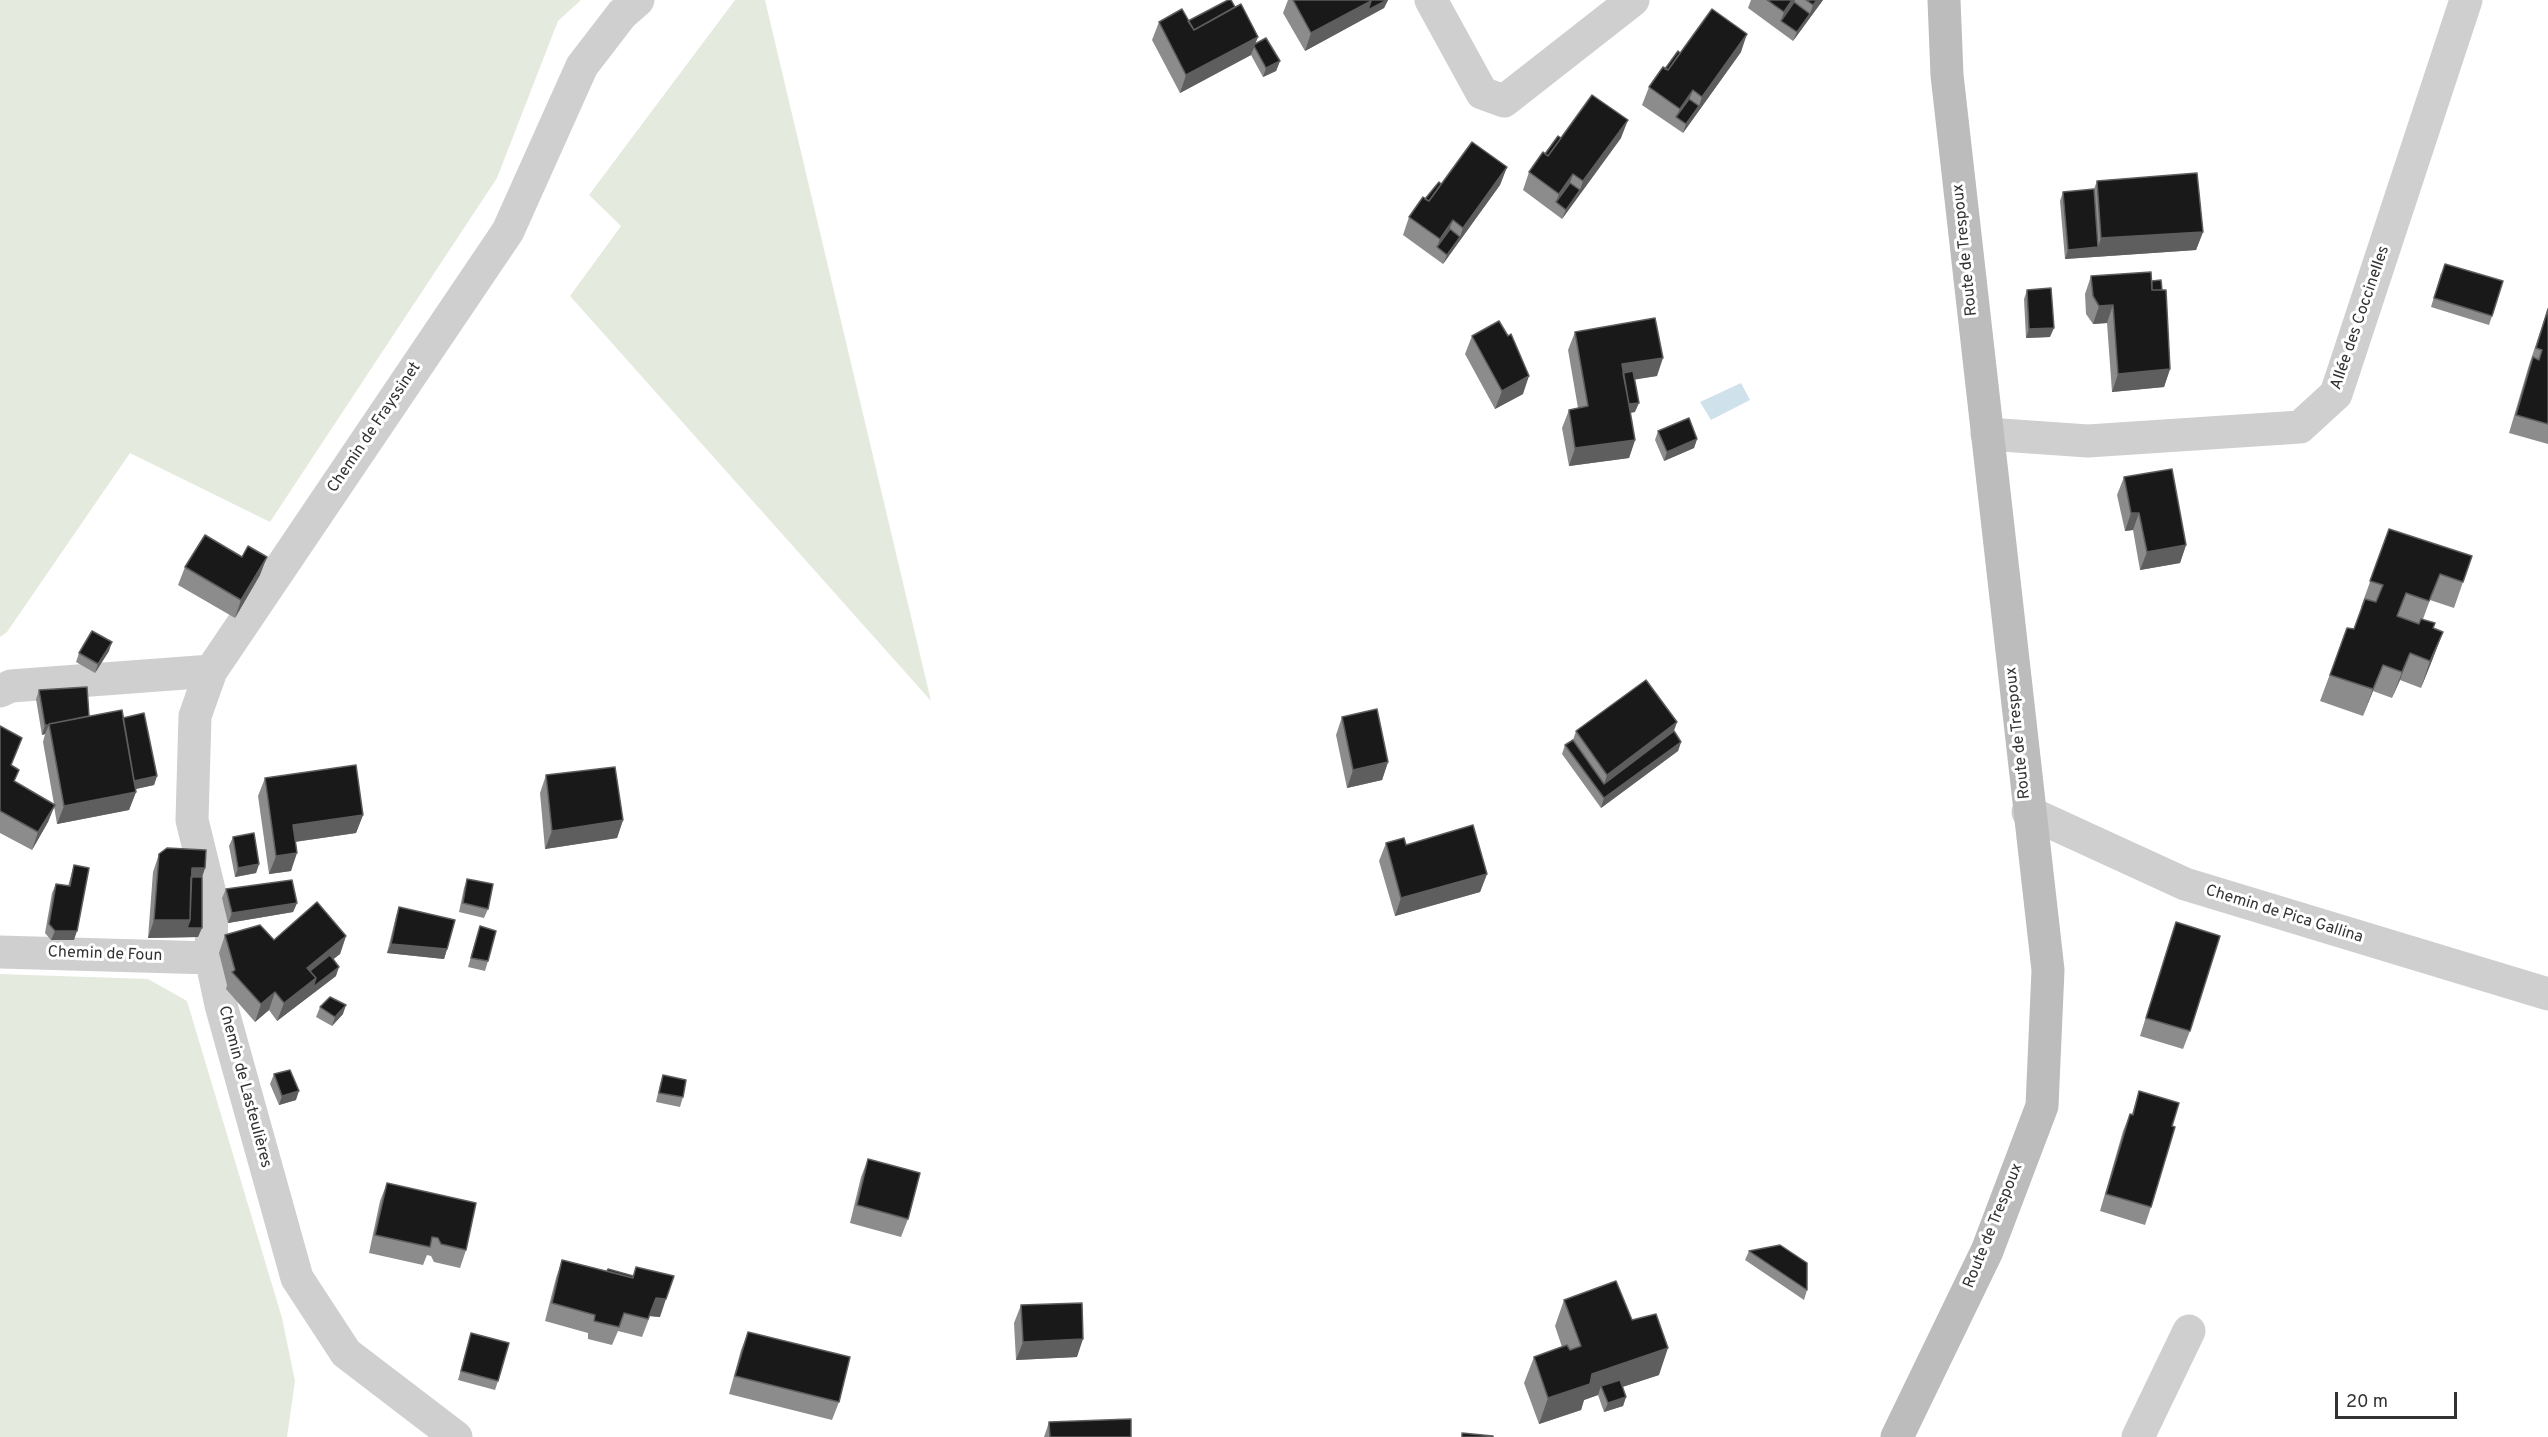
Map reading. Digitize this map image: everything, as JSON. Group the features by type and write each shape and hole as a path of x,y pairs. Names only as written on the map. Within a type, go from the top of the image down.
{"street":[{"name":"Chemin de Frayssinet","path":"211,671 508,231 582,66 622,14 638,0"},
{"path":"1431,0 1482,93 1504,101 1633,0"},
{"name":"Route de Trespoux","path":"1897,1437 1987,1251 2042,1106 2048,970 2028,812 1947,75 1944,0"},
{"name":"Allée des Coccinelles","path":"1987,434 2088,441 2300,427 2336,394 2466,0"},
{"path":"0,690 11,686 211,671"},
{"name":"Chemin de Lasteulières","path":"211,671 195,716 192,820 212,902 211,958 221,1005 297,1278 346,1353 456,1437"},
{"name":"Chemin de Pica Gallina","path":"2028,812 2184,885 2548,994"},
{"name":"Chemin de Foun","path":"0,952 211,958"},
{"path":"2138,1437 2189,1331"}],"shaded area":[{"path":"0,0 581,0 558,21 497,178 270,522 130,453 7,632 0,637"},
{"path":"735,0 765,0 931,701 570,296 621,226 589,195"},
{"path":"1741,383 1750,400 1711,420 1700,402"},
{"path":"0,974 148,979 187,1001 282,1318 295,1381 287,1437 0,1437"}],"building":[{"path":"1231,0 1235,7 1194,30 1188,21"},
{"path":"1293,0 1370,0 1371,1 1311,33"},
{"path":"1370,0 1387,0 1368,10"},
{"path":"1767,0 1792,0 1784,12"},
{"path":"1806,0 1817,0 1813,5"},
{"path":"1794,2 1810,14 1797,32 1781,21"},
{"path":"1241,4 1258,37 1186,75 1159,22 1182,9 1194,30"},
{"path":"1712,9 1747,34 1702,97 1693,90 1680,109 1649,87 1663,67 1668,70"},
{"path":"1266,38 1280,61 1266,68 1254,46"},
{"path":"1678,51 1680,53 1668,70 1665,69"},
{"path":"1592,95 1628,120 1583,181 1573,174 1559,194 1529,172 1543,152 1548,156"},
{"path":"1689,99 1699,106 1686,124 1676,117"},
{"path":"1558,136 1561,138 1548,156 1545,154"},
{"path":"1472,142 1507,167 1463,228 1453,220 1440,239 1409,217 1423,197 1429,201"},
{"path":"2197,173 2203,232 2101,238 2097,181"},
{"path":"1439,182 1441,184 1429,201 1425,199"},
{"path":"1570,183 1580,190 1566,210 1556,202"},
{"path":"2094,189 2098,247 2068,250 2063,192"},
{"path":"1450,229 1460,237 1447,255 1437,247"},
{"path":"2445,264 2503,281 2492,316 2434,298"},
{"path":"2151,272 2152,290 2166,290 2170,369 2118,374 2113,305 2099,306 2093,296 2091,276"},
{"path":"2161,280 2162,290 2152,290 2152,281"},
{"path":"2051,288 2054,328 2029,329 2027,290"},
{"path":"2548,309 2548,424 2516,415 2533,357 2539,360 2542,350 2536,348"},
{"path":"1655,318 1663,358 1622,364 1635,440 1575,448 1569,410 1588,406 1575,332"},
{"path":"1499,321 1508,336 1511,334 1529,376 1502,391 1472,336"},
{"path":"1633,371 1639,403 1629,404 1623,373"},
{"path":"1689,418 1697,439 1667,452 1658,431"},
{"path":"2172,469 2186,545 2147,552 2139,513 2131,513 2124,477"},
{"path":"2389,529 2472,556 2463,582 2440,574 2429,601 2406,593 2397,616 2419,624 2421,619 2435,623 2433,628 2443,632 2430,661 2410,653 2402,672 2383,665 2373,689 2330,675 2347,628 2354,629 2365,599 2376,602 2383,585 2370,581"},
{"path":"205,535 242,557 248,546 267,557 241,600 185,567"},
{"path":"92,631 112,642 98,664 79,653"},
{"path":"1646,680 1677,722 1607,775 1576,731"},
{"path":"87,687 89,716 45,725 39,690"},
{"path":"1377,709 1388,762 1353,770 1342,717"},
{"path":"122,710 136,792 64,806 49,724"},
{"path":"144,713 157,776 134,781 123,718"},
{"path":"0,726 22,738 11,765 19,770 14,781 55,805 38,832 0,811"},
{"path":"1674,731 1681,742 1604,798 1565,745 1573,740 1604,784"},
{"path":"356,765 363,815 293,825 297,853 276,856 265,778"},
{"path":"615,767 623,820 552,831 546,775"},
{"path":"1473,825 1487,874 1401,898 1386,843 1404,838 1406,845"},
{"path":"254,833 259,864 238,868 233,837"},
{"path":"167,848 206,850 205,868 192,868 190,920 154,920 159,854"},
{"path":"74,865 89,868 77,931 55,931 49,924 56,884 70,886"},
{"path":"191,877 202,877 202,928 187,928 190,920"},
{"path":"467,879 493,884 488,909 463,903"},
{"path":"292,880 297,903 232,913 226,889"},
{"path":"317,902 346,936 307,968 316,978 284,1003 275,992 261,1004 232,972 235,970 225,935 260,925 274,940"},
{"path":"399,907 455,920 447,949 391,944"},
{"path":"2176,922 2220,936 2190,1031 2146,1018"},
{"path":"480,926 496,931 488,961 471,958"},
{"path":"330,955 339,967 313,987 316,978 310,971"},
{"path":"330,997 346,1005 335,1017 320,1007"},
{"path":"290,1070 299,1091 282,1096 274,1074"},
{"path":"663,1075 686,1080 683,1097 659,1093"},
{"path":"2139,1091 2179,1103 2172,1126 2175,1127 2151,1207 2106,1194"},
{"path":"868,1159 920,1173 908,1219 857,1205"},
{"path":"387,1183 476,1203 466,1250 441,1244 438,1238 432,1237 430,1247 375,1235"},
{"path":"1780,1245 1807,1263 1807,1290 1749,1251"},
{"path":"562,1260 633,1278 636,1267 674,1276 666,1299 656,1298 648,1319 624,1313 619,1327 594,1321 595,1315 552,1303"},
{"path":"608,1269 633,1276 633,1278 607,1271"},
{"path":"1616,1281 1632,1320 1656,1314 1668,1348 1592,1374 1590,1384 1548,1398 1534,1357 1567,1345 1570,1350 1581,1346 1564,1300"},
{"path":"1082,1303 1083,1339 1023,1342 1021,1305"},
{"path":"748,1332 850,1357 839,1402 735,1376"},
{"path":"471,1333 509,1343 498,1381 461,1371"},
{"path":"1620,1380 1626,1397 1608,1403 1601,1386"},
{"path":"1131,1419 1131,1437 1050,1437 1049,1422"},
{"path":"1462,1433 1493,1436 1493,1437 1462,1437"}]}
